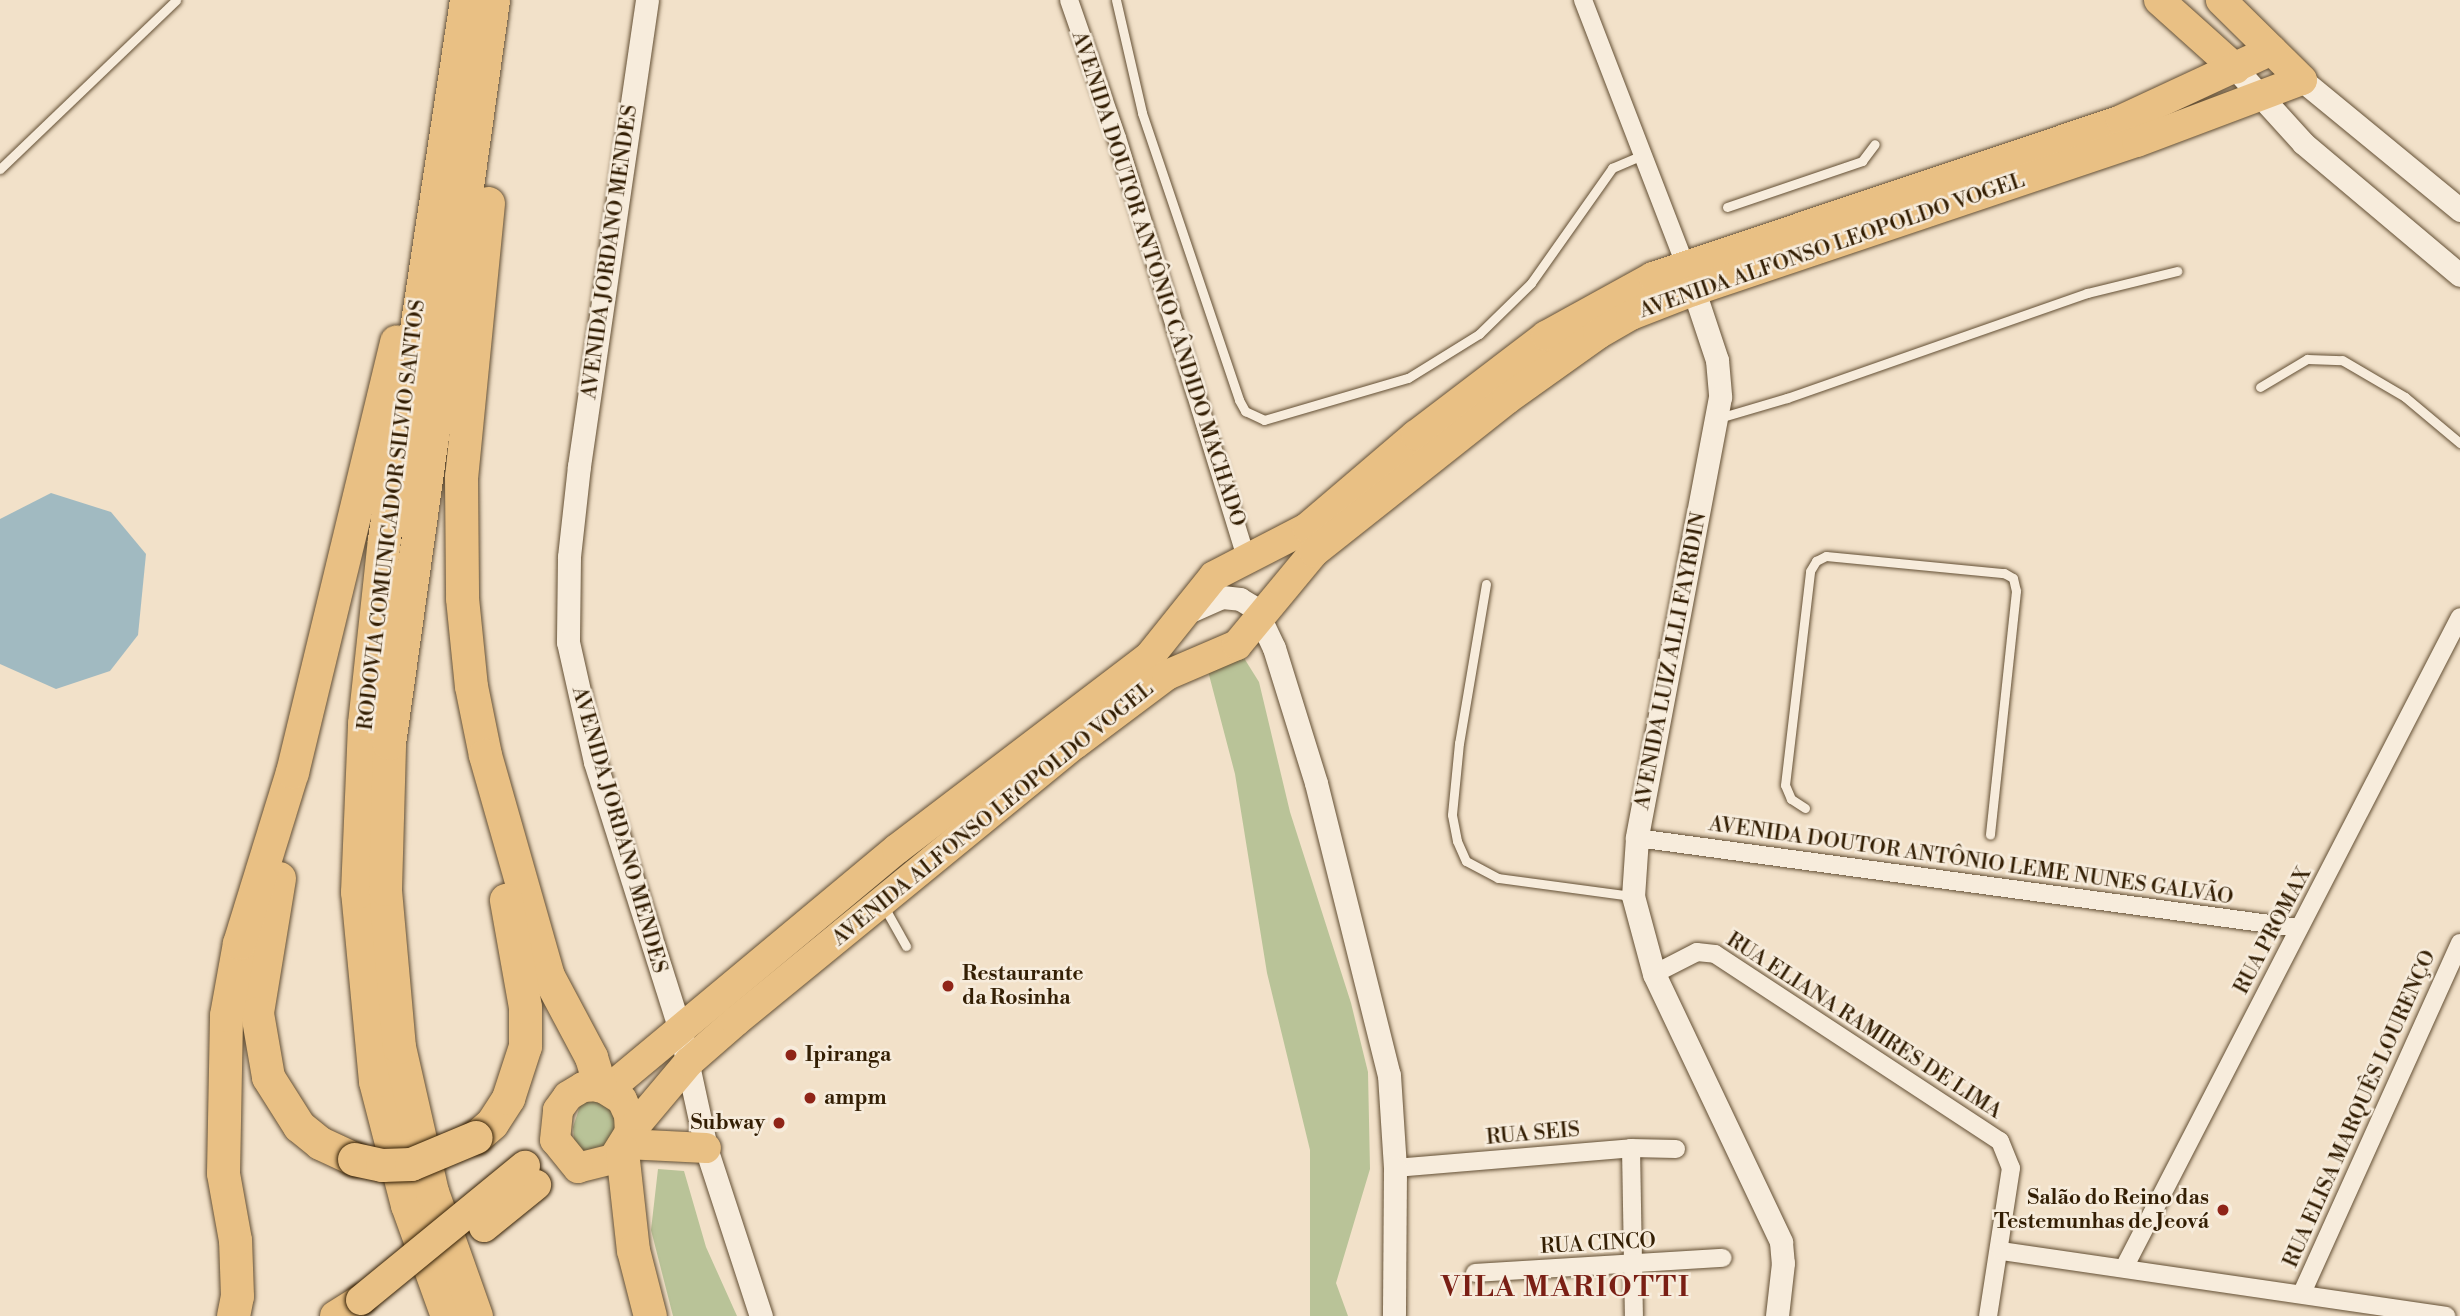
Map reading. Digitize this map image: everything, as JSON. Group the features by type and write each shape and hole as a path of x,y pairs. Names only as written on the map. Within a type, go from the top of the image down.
{"highway":[{"name":"RODOVIA COMUNICADOR SILVIO SANTOS","path":"447,1316 407,1205 375,1081 357,892 369,684 425,257 466,0"},
{"name":"RODOVIA COMUNICADOR SILVIO SANTOS","path":"476,1316 432,1192 405,1074 385,889 391,729 493,0"},
{"path":"508,0 460,477 462,598 471,686 485,755 548,976 605,1087"},
{"path":"233,1316 237,1296 235,1240 222,1173 223,1042 239,943 292,772 384,383 425,257"},
{"path":"292,772 296,798 264,955 257,1013 259,1043 268,1077 299,1126 320,1143 354,1159 382,1165 411,1164 476,1137 492,1123 508,1098 525,1046 526,1007 488,809 485,755"},
{"path":"626,1142 633,1250 650,1316"}],"main road":[{"path":"2159,0 2236,69"},
{"path":"2221,0 2302,80"},
{"name":"AVENIDA ALFONSO LEOPOLDO VOGEL","path":"626,1142 689,1062 882,902 1167,675 1228,650 1262,618 1314,552 1507,399 1631,315 1690,279 2121,120 2272,50"},
{"name":"AVENIDA ALFONSO LEOPOLDO VOGEL","path":"605,1087 681,1033 897,849 1060,729 1150,656 1214,576 1246,557 1307,528 1416,435 1546,335 1600,303 1690,279 2137,142 2258,94 2302,80"},
{"path":"335,1316 366,1308 530,1176 555,1128 558,1110 568,1096 583,1087 605,1087 629,1115 626,1142 602,1165 530,1176"},
{"path":"555,1128 560,1151 578,1168"},
{"path":"626,1142 706,1149"}],"street":[{"name":"AVENIDA JORDANO MENDES","path":"647,0 579,466 569,556 568,642 594,762 681,1033 706,1149 761,1316"},
{"name":"AVENIDA DOUTOR ANTÔNIO CÂNDIDO MACHADO","path":"1069,0 1117,138 1246,557"},
{"name":"AVENIDA LUIZ ALLI FAYRDIN","path":"1583,0 1690,279 1717,359 1717,418 1637,838 1633,896 1654,974 1781,1242 1783,1262 1777,1316"},
{"path":"2236,69 2303,143 2460,275"},
{"path":"2302,80 2460,210"},
{"path":"1179,617 1222,597 1240,599 1262,618 1316,783 1380,1024 1389,1076 1395,1168 1394,1316"},
{"name":"RUA PROMAX","path":"2125,1266 2460,617"},
{"name":"AVENIDA DOUTOR ANTÔNIO LEME NUNES GALVÃO","path":"1637,838 2299,928"},
{"name":"RUA ELISA MARQUÊS LOURENÇO","path":"2302,1293 2460,943"},
{"name":"RUA ELIANA RAMIRES DE LIMA","path":"1654,974 1697,952 1715,954 1993,1135 2006,1148 2011,1168 2001,1251 1988,1316"},
{"path":"1631,1148 1634,1316"},
{"name":"RUA SEIS","path":"1395,1168 1631,1148 1676,1149"},
{"path":"2001,1251 2125,1266 2302,1293 2410,1313 2446,1316"},
{"name":"RUA CINCO","path":"1475,1273 1723,1258"}],"lane":[{"path":"0,169 176,0"},
{"path":"1116,0 1142,113 1234,387 1245,411 1264,420 1408,378 1479,334 1531,283 1612,168 1643,155"},
{"path":"1727,207 1862,161 1875,144"},
{"path":"1717,418 1800,394 2087,293 2177,271"},
{"path":"2260,387 2307,359 2342,360 2405,397 2460,443"},
{"path":"1805,808 1791,799 1785,785 1810,571 1816,561 1826,556 2004,573 2013,578 2016,591 1990,835"},
{"path":"1486,584 1459,743 1452,815 1457,841 1466,861 1498,878 1633,896"},
{"path":"882,902 906,946"}],"green space":[{"path":"1239,650 1259,682 1290,812 1351,1003 1368,1072 1370,1169 1336,1283 1348,1316 1310,1316 1310,1150 1267,973 1235,774 1208,671"},
{"path":"593,1094 620,1112 610,1145 584,1152 574,1139 573,1127 580,1106"},
{"path":"658,1169 684,1171 706,1247 737,1316 673,1316 651,1230"}],"water":[{"path":"51,493 111,512 146,554 138,635 110,671 56,689 0,664 0,519"}],"place":[{"name":"Restaurante da Rosinha","path":"948,986"},
{"name":"Ipiranga","path":"791,1055"},
{"name":"ampm","path":"810,1098"},
{"name":"Subway","path":"779,1123"},
{"name":"Salão do Reino das Testemunhas de Jeová","path":"2223,1210"}],"district":[{"name":"VILA MARIOTTI","path":"1566,1288"}]}
